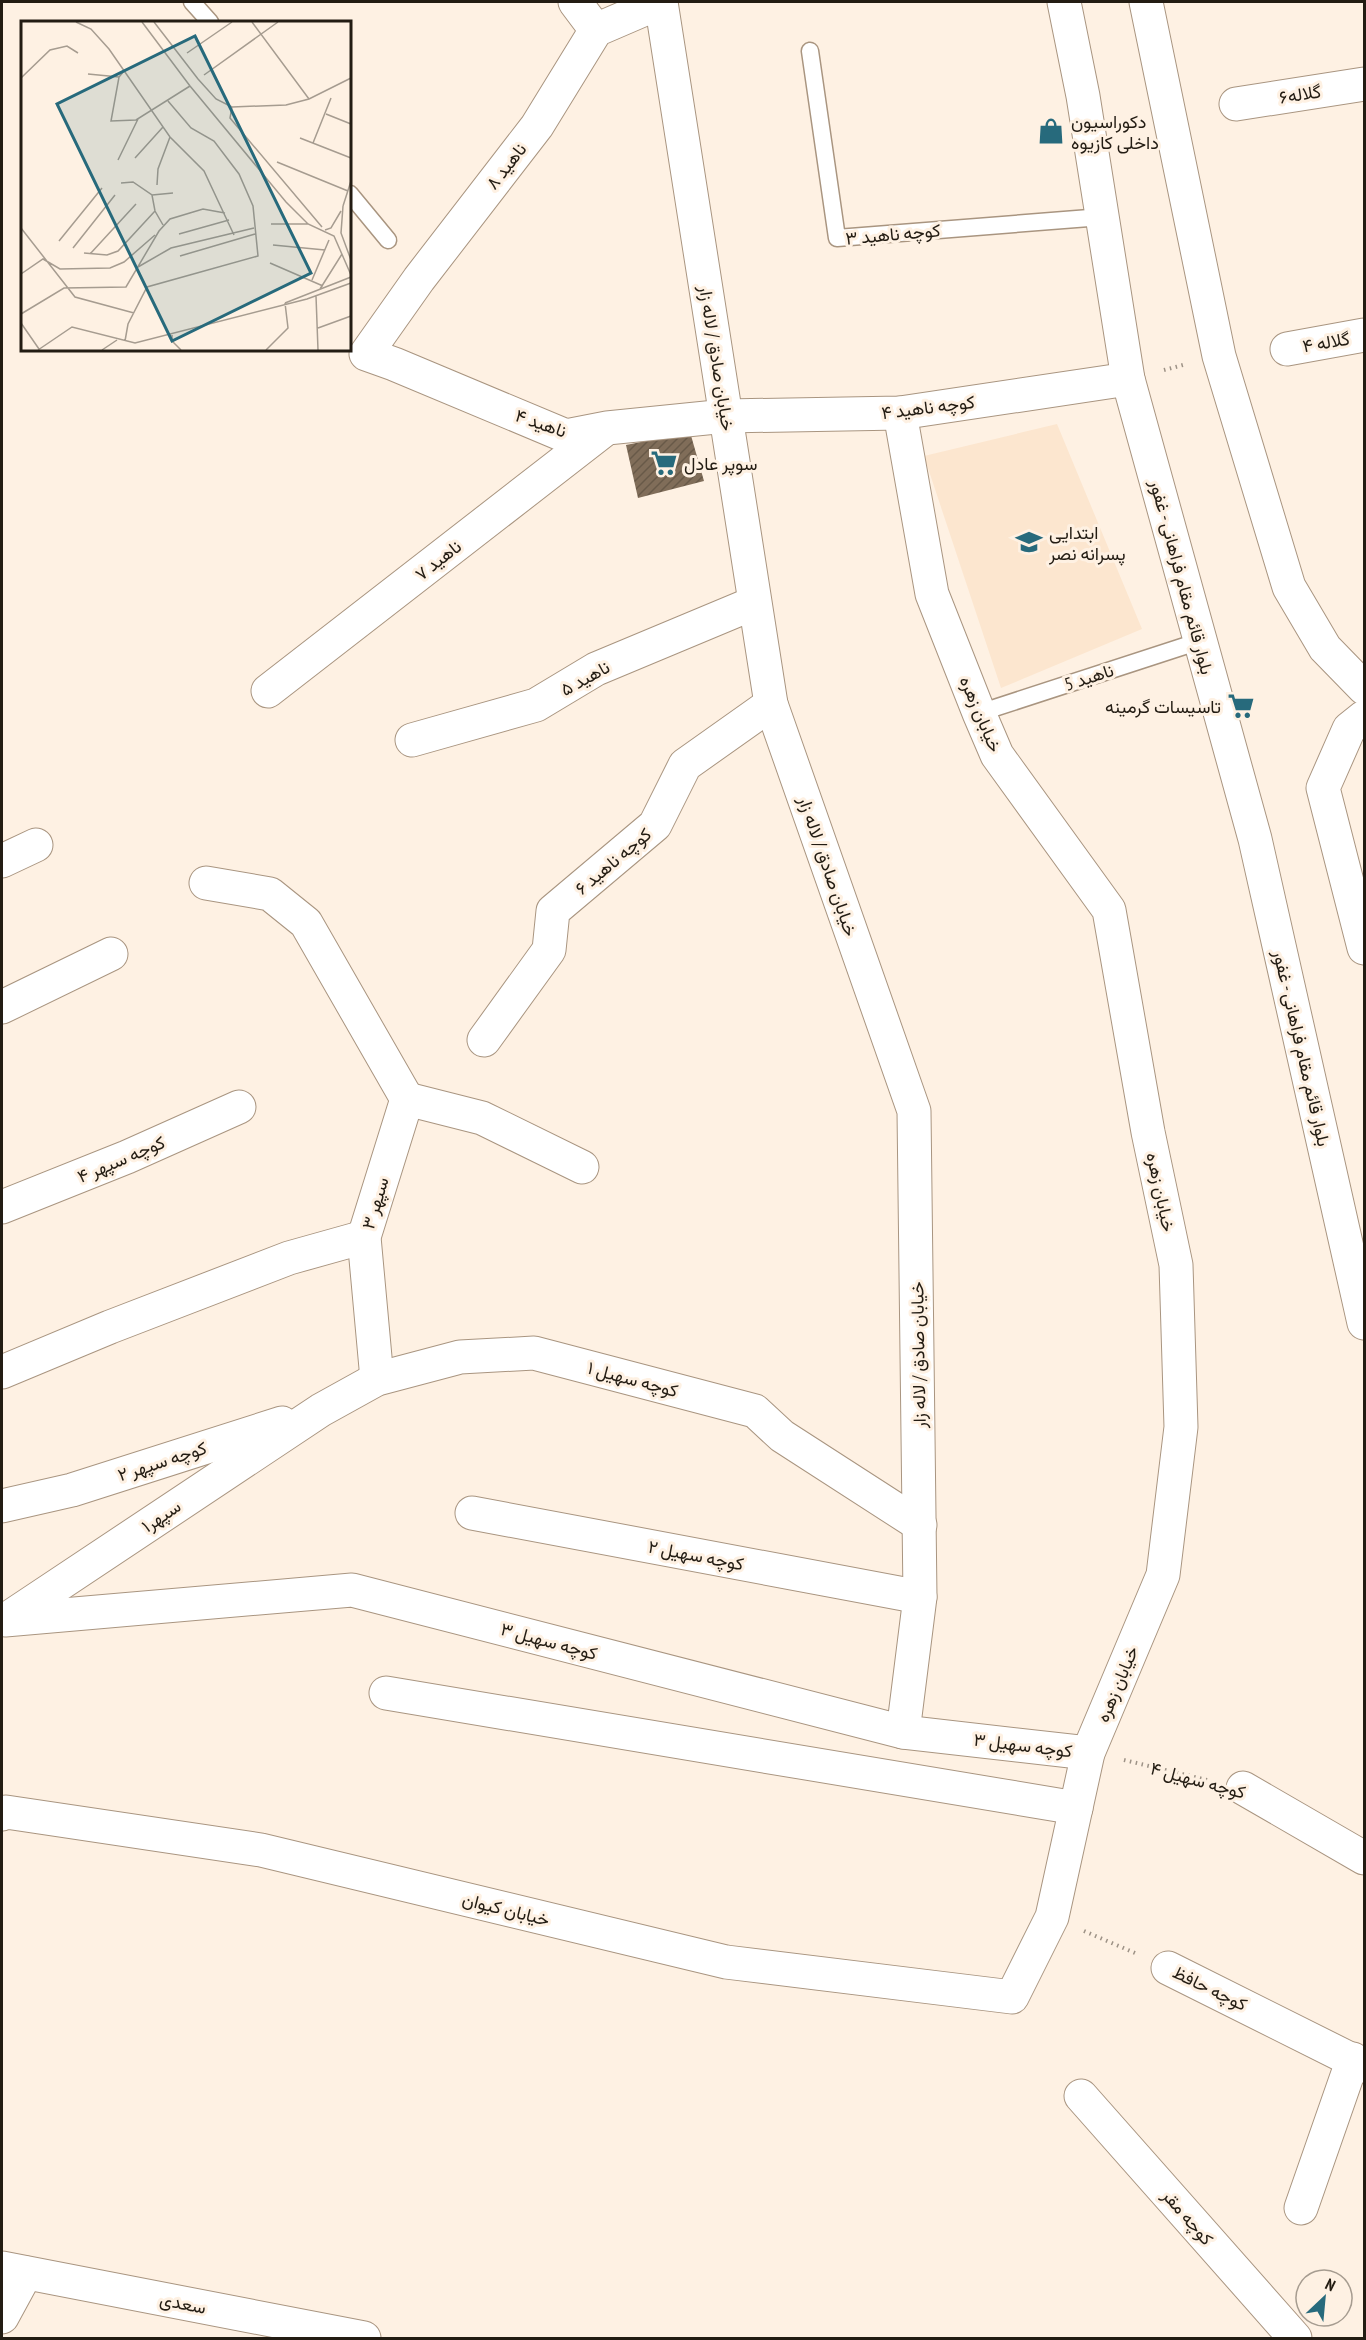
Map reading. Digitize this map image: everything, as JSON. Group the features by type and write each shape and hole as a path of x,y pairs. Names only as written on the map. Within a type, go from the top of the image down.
{"street":[{"path":"575,2 596,30 661,2"},
{"name":"خیابان صادق / لاله زار","path":"661,2 771,704 914,1111 920,1597 903,1732"},
{"name":"بلوار قائم مقام فراهانی - غفور","path":"1064,2 1083,96 1128,379 1255,839 1365,1323"},
{"path":"1146,2 1219,356 1289,587 1325,648 1365,688"},
{"name":"ناهید ۸","path":"366,354 419,279 537,126 596,30"},
{"name":"گلاله۶","path":"1236,104 1365,84"},
{"name":"گلاله ۴","path":"1287,349 1365,335"},
{"name":"ناهید ۴","path":"366,354 566,436 607,428 726,416"},
{"name":"کوچه ناهید ۴","path":"726,416 900,413 1128,379"},
{"name":"خیابان زهره","path":"900,413 932,594 979,713 997,755 1109,910 1148,1132 1176,1265 1181,1427 1162,1575 1088,1753 1052,1917 1012,1997"},
{"name":"ناهید ۷","path":"268,691 607,428"},
{"name":"ناهید ۵","path":"412,740 536,705 596,669 754,603"},
{"name":"کوچه ناهید ۶","path":"484,1040 549,950 554,910 655,825 685,765 771,704"},
{"path":"1365,717 1349,729 1323,788 1365,948"},
{"path":"2,861 36,845"},
{"path":"206,883 270,894 306,923 407,1099 482,1118 582,1167"},
{"path":"2,1007 111,954"},
{"name":"سپهر ۳","path":"2,1372 110,1327 289,1258 364,1237 407,1099"},
{"name":"کوچه سپهر ۴","path":"2,1207 128,1157 239,1107"},
{"path":"364,1237 377,1379"},
{"name":"کوچه سهیل ۱","path":"321,1410 377,1379 460,1357 534,1353 755,1411 782,1436 920,1525"},
{"name":"کوچه سپهر ۲","path":"2,1506 72,1490 321,1410"},
{"name":"سپهر۱","path":"3,1622 321,1410"},
{"name":"کوچه سهیل ۲","path":"472,1513 920,1597"},
{"name":"کوچه سهیل ۳","path":"3,1622 352,1590 903,1732 1088,1753"},
{"path":"386,1693 1076,1808"},
{"name":"کوچه سهیل ۴","path":"1243,1788 1365,1858"},
{"name":"خیابان کیوان","path":"2,1814 6,1812 261,1850 726,1962 1012,1997"},
{"name":"کوچه حافظ","path":"1168,1968 1359,2062"},
{"path":"1301,2208 1359,2062"},
{"name":"کوچه مقر","path":"1081,2096 1295,2338"},
{"path":"2,2317 14,2271"},
{"name":"سعدی","path":"14,2271 364,2338"}],"lane":[{"path":"192,2 209,21"},
{"name":"کوچه ناهید ۳","path":"810,51 837,238 1102,217"},
{"path":"351,195 388,240"},
{"name":"ناهید 5","path":"979,713 1200,641"}],"path":[{"path":"1128,379 1219,356"},
{"name":"کوچه سهیل ۴","path":"1088,1753 1243,1788"},
{"name":"کوچه حافظ","path":"1052,1917 1168,1968"}],"shaded area":[{"name":"ابتدایی پسرانه نصر","path":"1057,424 1142,629 1001,688 924,456"}],"building":[{"name":"سوپر عادل","path":"690,432 704,481 638,498 626,445"}],"place":[{"name":"دکوراسیون داخلی کازیوه","path":"1051,131"},
{"name":"سوپر عادل","path":"664,463"},
{"name":"ابتدایی پسرانه نصر","path":"1029,542"},
{"name":"تاسیسات گرمینه","path":"1241,706"}]}
